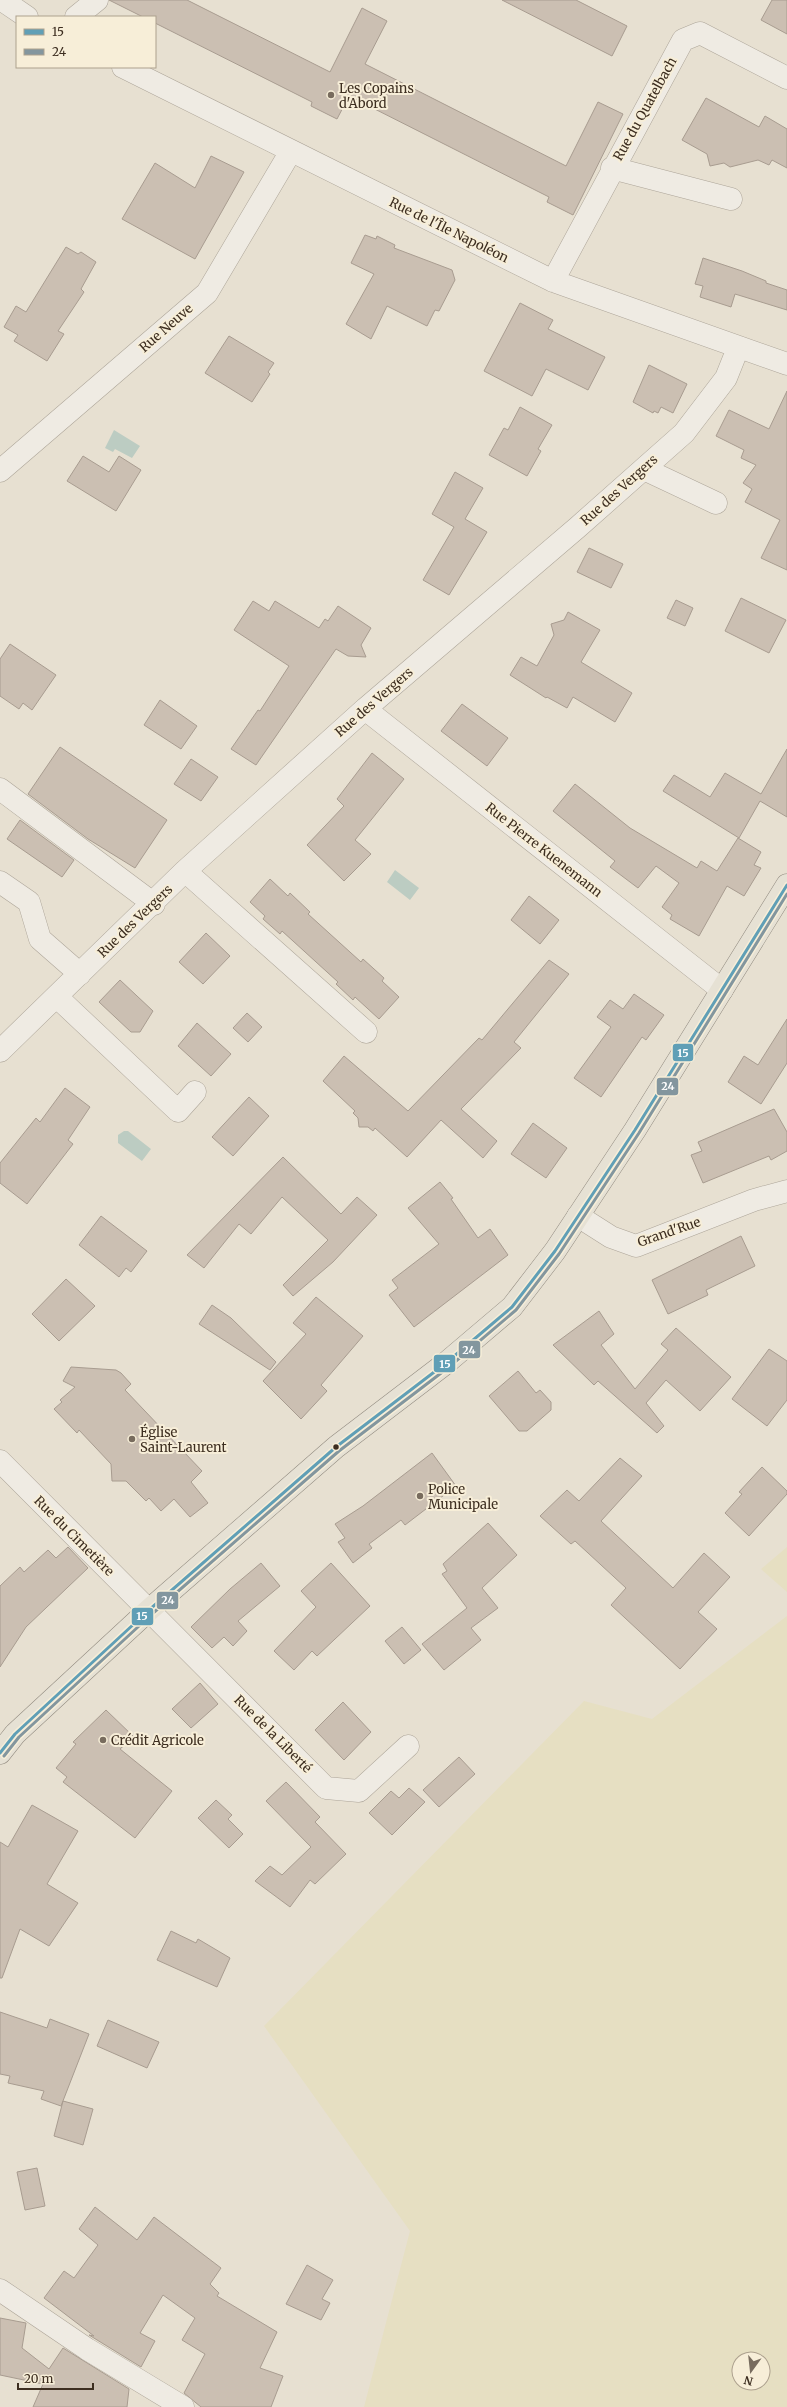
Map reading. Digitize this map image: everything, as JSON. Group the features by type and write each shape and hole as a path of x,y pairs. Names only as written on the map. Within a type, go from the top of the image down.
{"main road":[{"path":"0,1753 15,1734 149,1610 336,1448 446,1363 512,1307 578,1216 635,1130 787,885"}],"street":[{"path":"77,16 97,0"},
{"path":"4,1 26,16"},
{"name":"Rue du Quatelbach","path":"553,281 612,168 683,40 700,33 787,78"},
{"name":"Rue de l'Île Napoléon","path":"125,68 553,281 738,348 787,364"},
{"name":"Rue Neuve","path":"0,471 207,293 292,151"},
{"path":"612,168 731,199"},
{"name":"Rue des Vergers","path":"0,1051 154,904 185,872 365,709 684,433 726,378 738,348"},
{"path":"644,469 716,503"},
{"name":"Rue Pierre Kuenemann","path":"365,709 722,990"},
{"path":"0,789 154,904"},
{"path":"185,872 366,1032"},
{"path":"0,882 29,902 40,939 80,974"},
{"path":"57,997 178,1111 195,1092"},
{"name":"Grand'Rue","path":"578,1216 611,1238 636,1246 754,1200 787,1191"},
{"name":"Rue du Cimetière","path":"0,1461 149,1610"},
{"name":"Rue de la Liberté","path":"149,1610 326,1788 359,1791 408,1746"},
{"path":"0,2291 87,2349 183,2407"}],"shaded area":[{"path":"114,430 140,446 132,458 115,449 113,452 105,448"},
{"path":"395,870 419,888 410,900 387,882"},
{"path":"124,1131 128,1131 151,1149 142,1161 118,1143 118,1135"},
{"path":"787,1547 787,1592 761,1569"},
{"path":"787,1616 787,2407 364,2407 410,2231 264,2026 584,1701 652,1719"}],"building":[{"path":"109,0 187,0 330,72 362,8 387,21 365,64 566,166 598,102 623,114 573,215 547,202 549,197 349,96 337,119 311,106 312,102 156,24 156,16 141,16"},
{"path":"502,0 576,0 627,26 612,56"},
{"path":"772,0 787,0 787,34 761,20"},
{"path":"706,98 759,127 765,116 787,129 787,168 772,160 769,165 758,160 730,167 724,163 710,166 707,154 682,140"},
{"path":"211,156 244,172 195,259 122,219 155,163 195,188"},
{"path":"365,235 376,239 377,236 395,245 394,248 452,270 455,280 439,311 435,310 427,326 387,306 371,339 346,324 374,274 351,263"},
{"path":"66,247 78,254 81,252 96,262 81,289 84,292 58,331 64,334 47,361 14,341 18,335 4,327 16,306 26,312"},
{"path":"703,258 742,271 766,281 766,283 787,290 787,310 735,294 731,307 700,297 703,286 695,284"},
{"path":"520,303 553,320 548,329 605,357 588,390 546,369 532,396 484,371"},
{"path":"229,336 274,363 268,372 270,374 252,402 205,373"},
{"path":"649,365 687,384 673,413 661,407 658,413 654,411 653,413 633,402"},
{"path":"787,391 787,570 761,558 780,520 745,502 752,489 743,483 756,465 741,458 744,450 716,436 729,410 769,429"},
{"path":"520,407 552,425 538,449 541,451 527,476 489,455 504,428 508,430"},
{"path":"83,456 109,472 119,456 141,470 116,511 67,481"},
{"path":"455,472 483,488 465,519 487,532 449,595 423,580 454,527 432,514"},
{"path":"589,548 623,564 611,588 577,572"},
{"path":"741,598 786,620 769,653 725,631"},
{"path":"676,600 693,608 685,626 667,618"},
{"path":"253,601 269,611 275,601 319,628 325,619 328,621 338,606 371,628 361,645 366,657 348,656 336,649 256,765 231,749 258,710 260,711 289,666 234,630"},
{"path":"568,612 600,630 581,662 632,693 615,722 573,697 567,708 547,697 546,698 510,675 521,657 537,666 554,635 551,624 564,620"},
{"path":"10,644 56,675 32,710 23,703 19,709 0,696 0,659"},
{"path":"160,700 197,726 181,749 144,725"},
{"path":"462,704 508,738 487,766 441,731"},
{"path":"60,747 167,820 135,868 88,839 28,794"},
{"path":"787,749 787,817 760,801 739,838 663,791 674,775 710,797 725,773 761,794"},
{"path":"372,753 404,779 355,840 371,854 344,881 307,845 344,806 337,799"},
{"path":"191,759 218,777 201,801 174,784"},
{"path":"575,784 630,828 697,868 701,861 717,871 738,838 761,852 754,865 761,868 744,896 727,886 699,936 670,919 672,915 662,907 679,883 656,866 638,888 610,867 615,861 553,811"},
{"path":"20,820 74,860 62,877 7,839"},
{"path":"270,879 288,896 290,893 310,912 308,914 361,962 363,959 384,978 382,981 399,997 379,1019 355,997 353,1000 336,984 338,982 282,931 280,934 263,919 265,916 250,902"},
{"path":"529,896 559,920 540,944 511,920"},
{"path":"206,933 230,956 203,984 179,962"},
{"path":"549,960 569,974 514,1042 521,1048 461,1109 497,1141 483,1158 441,1120 407,1157 375,1128 373,1131 368,1127 359,1127 358,1118 353,1113 355,1111 323,1081 344,1056 408,1111 479,1038 482,1040"},
{"path":"120,980 153,1011 140,1032 131,1032 99,1002"},
{"path":"634,994 664,1015 646,1040 642,1037 601,1097 574,1078 611,1027 597,1017 610,1000 623,1009"},
{"path":"247,1013 262,1027 248,1042 233,1028"},
{"path":"787,1019 787,1063 761,1104 728,1082 744,1056 758,1065"},
{"path":"197,1023 231,1054 211,1076 178,1046"},
{"path":"65,1088 90,1107 68,1140 73,1144 27,1204 0,1183 0,1163 36,1118 40,1122"},
{"path":"249,1097 269,1116 233,1156 212,1137"},
{"path":"774,1109 787,1132 787,1151 771,1160 769,1156 703,1183 691,1155 702,1151 698,1142"},
{"path":"533,1123 567,1148 546,1178 511,1154"},
{"path":"283,1157 341,1214 357,1197 377,1215 333,1262 293,1296 283,1285 328,1240 282,1197 251,1234 239,1224 204,1268 187,1255"},
{"path":"440,1182 453,1198 451,1199 478,1238 490,1229 508,1255 414,1327 389,1295 398,1288 392,1280 439,1244 408,1208"},
{"path":"101,1216 147,1251 131,1272 126,1268 119,1277 79,1245"},
{"path":"741,1236 755,1266 706,1290 708,1295 668,1314 652,1280"},
{"path":"66,1279 95,1306 59,1341 32,1314"},
{"path":"316,1297 363,1336 321,1385 327,1391 301,1419 263,1381 306,1334 293,1323"},
{"path":"212,1305 231,1318 276,1362 270,1370 199,1324"},
{"path":"599,1311 614,1334 601,1345 635,1389 668,1350 661,1344 676,1328 731,1377 700,1411 666,1380 646,1403 664,1426 657,1433 598,1381 594,1385 553,1345"},
{"path":"769,1349 787,1361 787,1400 767,1426 732,1399"},
{"name":"Église Saint-Laurent","path":"71,1367 116,1370 121,1373 131,1384 125,1390 202,1471 191,1482 208,1503 190,1517 174,1499 161,1511 149,1498 146,1501 126,1481 112,1481 111,1464 79,1430 77,1433 54,1409 62,1402 60,1400 75,1387 63,1381"},
{"path":"518,1371 536,1393 540,1390 551,1402 551,1410 527,1431 519,1431 489,1396"},
{"path":"432,1453 456,1486 405,1525 401,1520 369,1544 372,1548 353,1563 338,1542 345,1538 335,1524 363,1506"},
{"path":"620,1458 642,1476 601,1521 673,1588 704,1553 730,1577 698,1612 717,1629 680,1669 611,1605 626,1588 575,1541 571,1544 540,1516 567,1490 579,1501"},
{"path":"762,1467 787,1491 787,1494 749,1536 725,1513 742,1494 739,1492"},
{"path":"488,1523 517,1555 482,1588 498,1608 471,1628 481,1640 444,1670 422,1644 467,1608 442,1574 447,1571 443,1564"},
{"path":"68,1547 88,1568 26,1627 0,1667 0,1586 20,1567 24,1572 48,1550 56,1558"},
{"path":"261,1563 280,1586 238,1621 247,1631 233,1646 224,1637 212,1648 191,1627 230,1589"},
{"path":"331,1563 370,1606 317,1656 312,1651 294,1670 274,1651 316,1607 301,1591"},
{"path":"402,1627 421,1650 404,1664 385,1641"},
{"path":"200,1683 218,1704 191,1728 172,1709"},
{"path":"343,1702 371,1732 344,1760 315,1730"},
{"path":"106,1710 134,1737 120,1749 172,1791 135,1838 63,1782 67,1777 56,1768 76,1744 73,1742"},
{"path":"459,1757 475,1774 439,1807 423,1790"},
{"path":"286,1782 320,1817 315,1822 346,1854 315,1884 310,1880 290,1907 255,1881 270,1866 282,1875 311,1847 266,1801"},
{"path":"409,1788 425,1802 392,1835 369,1813 391,1791 399,1798"},
{"path":"216,1800 232,1815 228,1819 243,1834 229,1848 198,1818"},
{"path":"32,1805 78,1831 47,1884 78,1903 49,1946 20,1929 2,1978 0,1978 0,1842 8,1847"},
{"path":"171,1931 196,1943 198,1939 230,1958 217,1987 157,1960"},
{"path":"0,2012 47,2028 50,2019 89,2034 61,2106 41,2099 44,2091 8,2083 10,2076 0,2074"},
{"path":"108,2020 159,2042 147,2068 97,2046"},
{"path":"63,2101 93,2109 83,2145 54,2136"},
{"path":"37,2168 45,2206 25,2210 17,2172"},
{"path":"95,2207 137,2240 154,2217 221,2268 210,2284 219,2293 217,2296 277,2332 260,2368 283,2376 271,2407 201,2407 184,2393 205,2354 182,2340 195,2318 163,2295 140,2333 155,2341 141,2367 89,2335 94,2336 44,2298 64,2271 74,2278 98,2245 79,2229"},
{"path":"307,2265 333,2280 322,2299 330,2303 321,2320 286,2304"},
{"path":"0,2318 26,2323 22,2348 49,2369 63,2348 129,2389 127,2407 33,2407 43,2384 0,2375"}],"transit line":[{"name":"15","path":"0,1753 15,1734 149,1610 336,1447 446,1363 512,1307 555,1251 635,1130 787,885"},
{"name":"24","path":"4,1756 19,1737 152,1614 339,1451 449,1367 516,1310 559,1254 639,1133 787,894"}],"place":[{"name":"Les Copains d'Abord","path":"331,95"},
{"name":"Église Saint-Laurent","path":"132,1439"},
{"name":"Police Municipale","path":"420,1496"},
{"name":"Crédit Agricole","path":"103,1740"}]}
